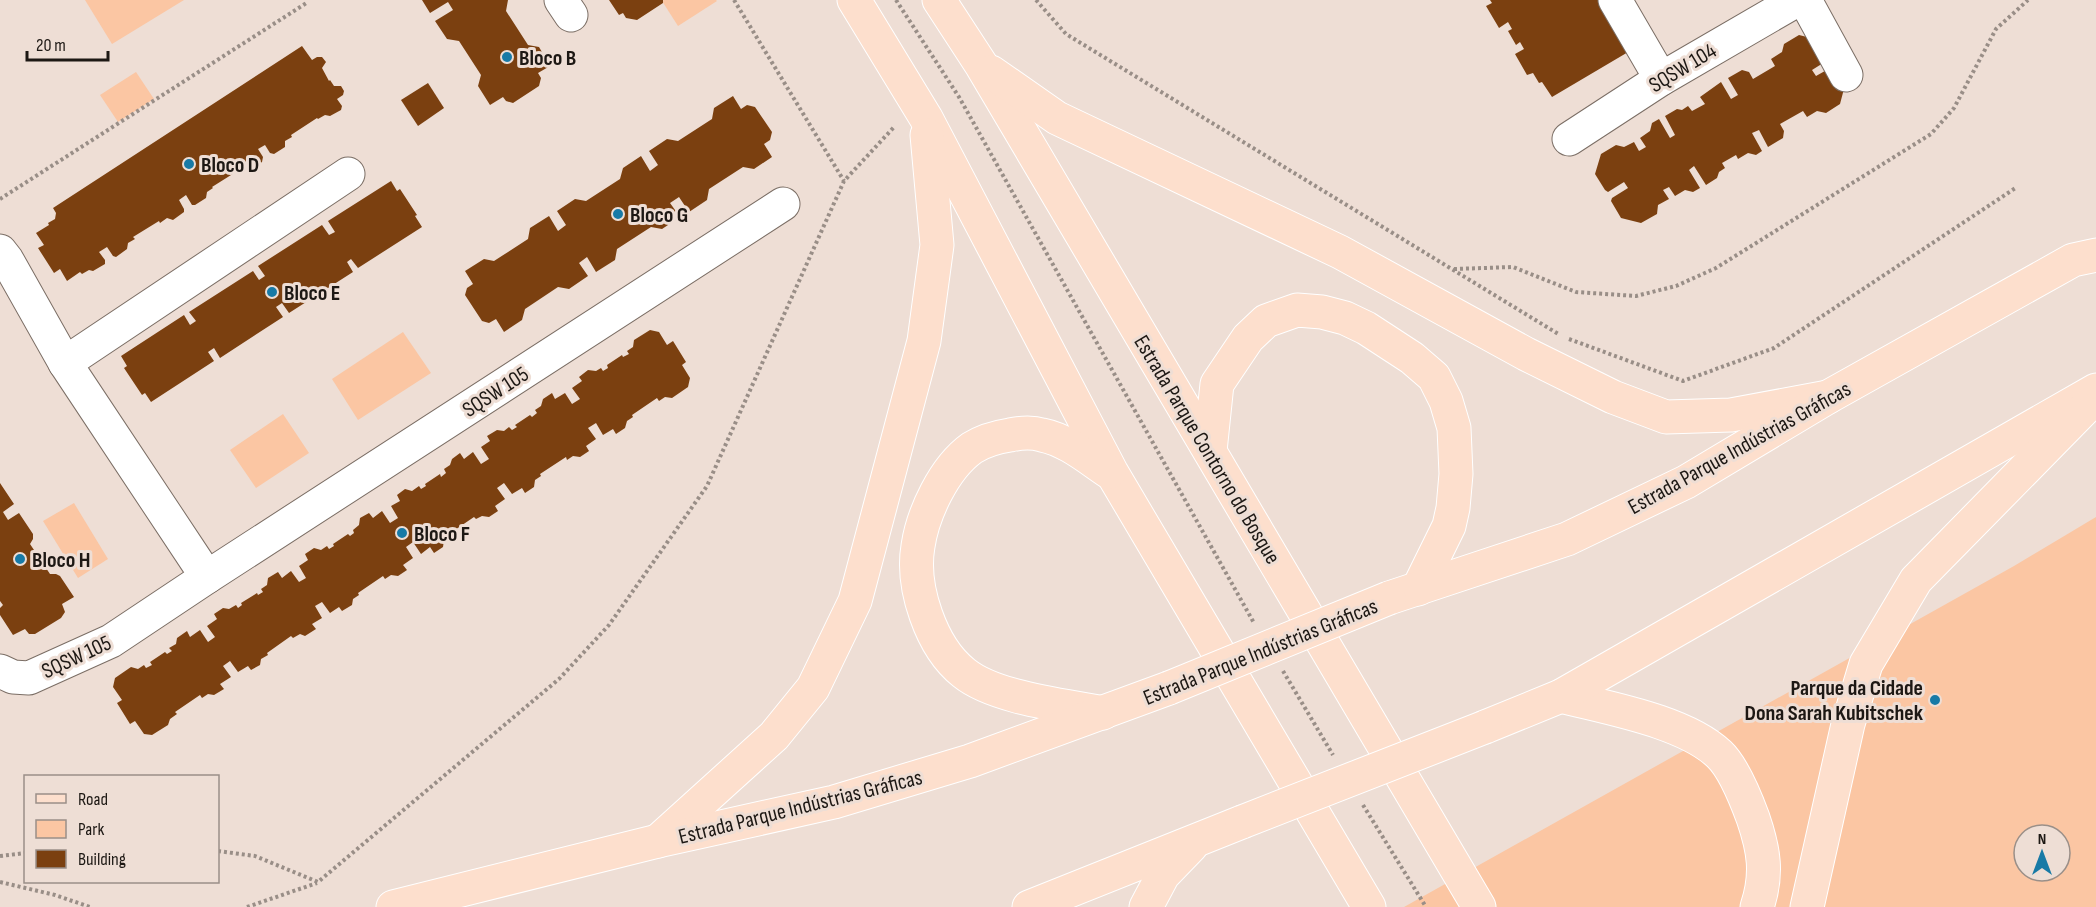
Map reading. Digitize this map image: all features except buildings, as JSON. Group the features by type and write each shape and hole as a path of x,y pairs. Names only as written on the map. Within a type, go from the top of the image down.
{"main road":[{"path":"854,0 921,111 1112,473 1369,907"},
{"name":"Estrada Parque Contorno do Bosque","path":"939,0 982,66 1478,905"},
{"path":"982,66 1057,118 1340,252 1526,354 1613,396 1666,417 1731,415 1828,397"},
{"path":"657,841 774,736 813,688 855,601 924,341 937,245 921,111"},
{"name":"Estrada Parque Indústrias Gráficas","path":"393,907 657,841 834,802 970,761 1169,688 1404,594 1567,539 1686,482 1828,397 2088,253"},
{"path":"1210,451 1217,384 1248,338 1266,321 1297,310 1345,318 1366,328 1412,358 1434,377 1446,400 1454,428 1456,474 1449,526 1404,594"},
{"path":"1029,907 1561,696 2096,390"},
{"path":"1807,907 1848,724 1866,664 1916,580 2096,398"},
{"path":"1103,713 996,691 964,673 941,647 925,617 919,586 918,547 926,515 954,465 972,448 996,437 1041,434 1067,445 1112,473"},
{"path":"1561,696 1684,731 1719,754 1744,792 1765,863 1757,907"},
{"path":"1146,907 1163,875 1195,841"}],"street":[{"path":"1615,0 1661,78"},
{"name":"SQSW 104","path":"1569,139 1661,78 1797,0"},
{"path":"1805,0 1846,75"},
{"path":"64,363 348,174"},
{"name":"SQSW 105","path":"0,671 13,677 29,678 111,641 783,204"},
{"path":"2,256 64,363 207,577"}],"path":[{"path":"734,0 844,181"},
{"path":"896,0 959,97 1257,628"},
{"path":"1036,0 1066,34 1565,338 1683,381 1774,348 2017,188"},
{"path":"1452,269 1513,267 1576,292 1636,296 1676,286 1716,268 1931,134 1954,108 1996,29 2028,0"},
{"path":"0,200 308,2"},
{"path":"247,907 318,882 559,679 609,625 707,486 844,181 921,111"},
{"path":"1282,669 1336,760"},
{"path":"1360,801 1426,907"},
{"path":"219,850 255,856 318,882"},
{"path":"0,856 24,853"},
{"path":"0,882 55,895 90,907"}],"green space":[{"path":"85,0 184,0 112,44"},
{"path":"662,1 717,1 678,26"},
{"path":"136,72 154,99 118,122 100,95"},
{"path":"403,332 431,373 358,420 332,379"},
{"path":"283,414 309,453 256,488 230,450"},
{"path":"74,503 108,559 78,578 43,521"},
{"name":"Parque da Cidade Dona Sarah Kubitschek","path":"2096,517 2096,907 1404,907 2014,566"}],"place":[{"name":"Bloco B","path":"507,57"},
{"name":"Bloco D","path":"189,164"},
{"name":"Bloco G","path":"618,214"},
{"name":"Bloco E","path":"272,292"},
{"name":"Bloco F","path":"402,533"},
{"name":"Bloco H","path":"20,559"},
{"name":"Parque da Cidade Dona Sarah Kubitschek","path":"1935,700"}]}
